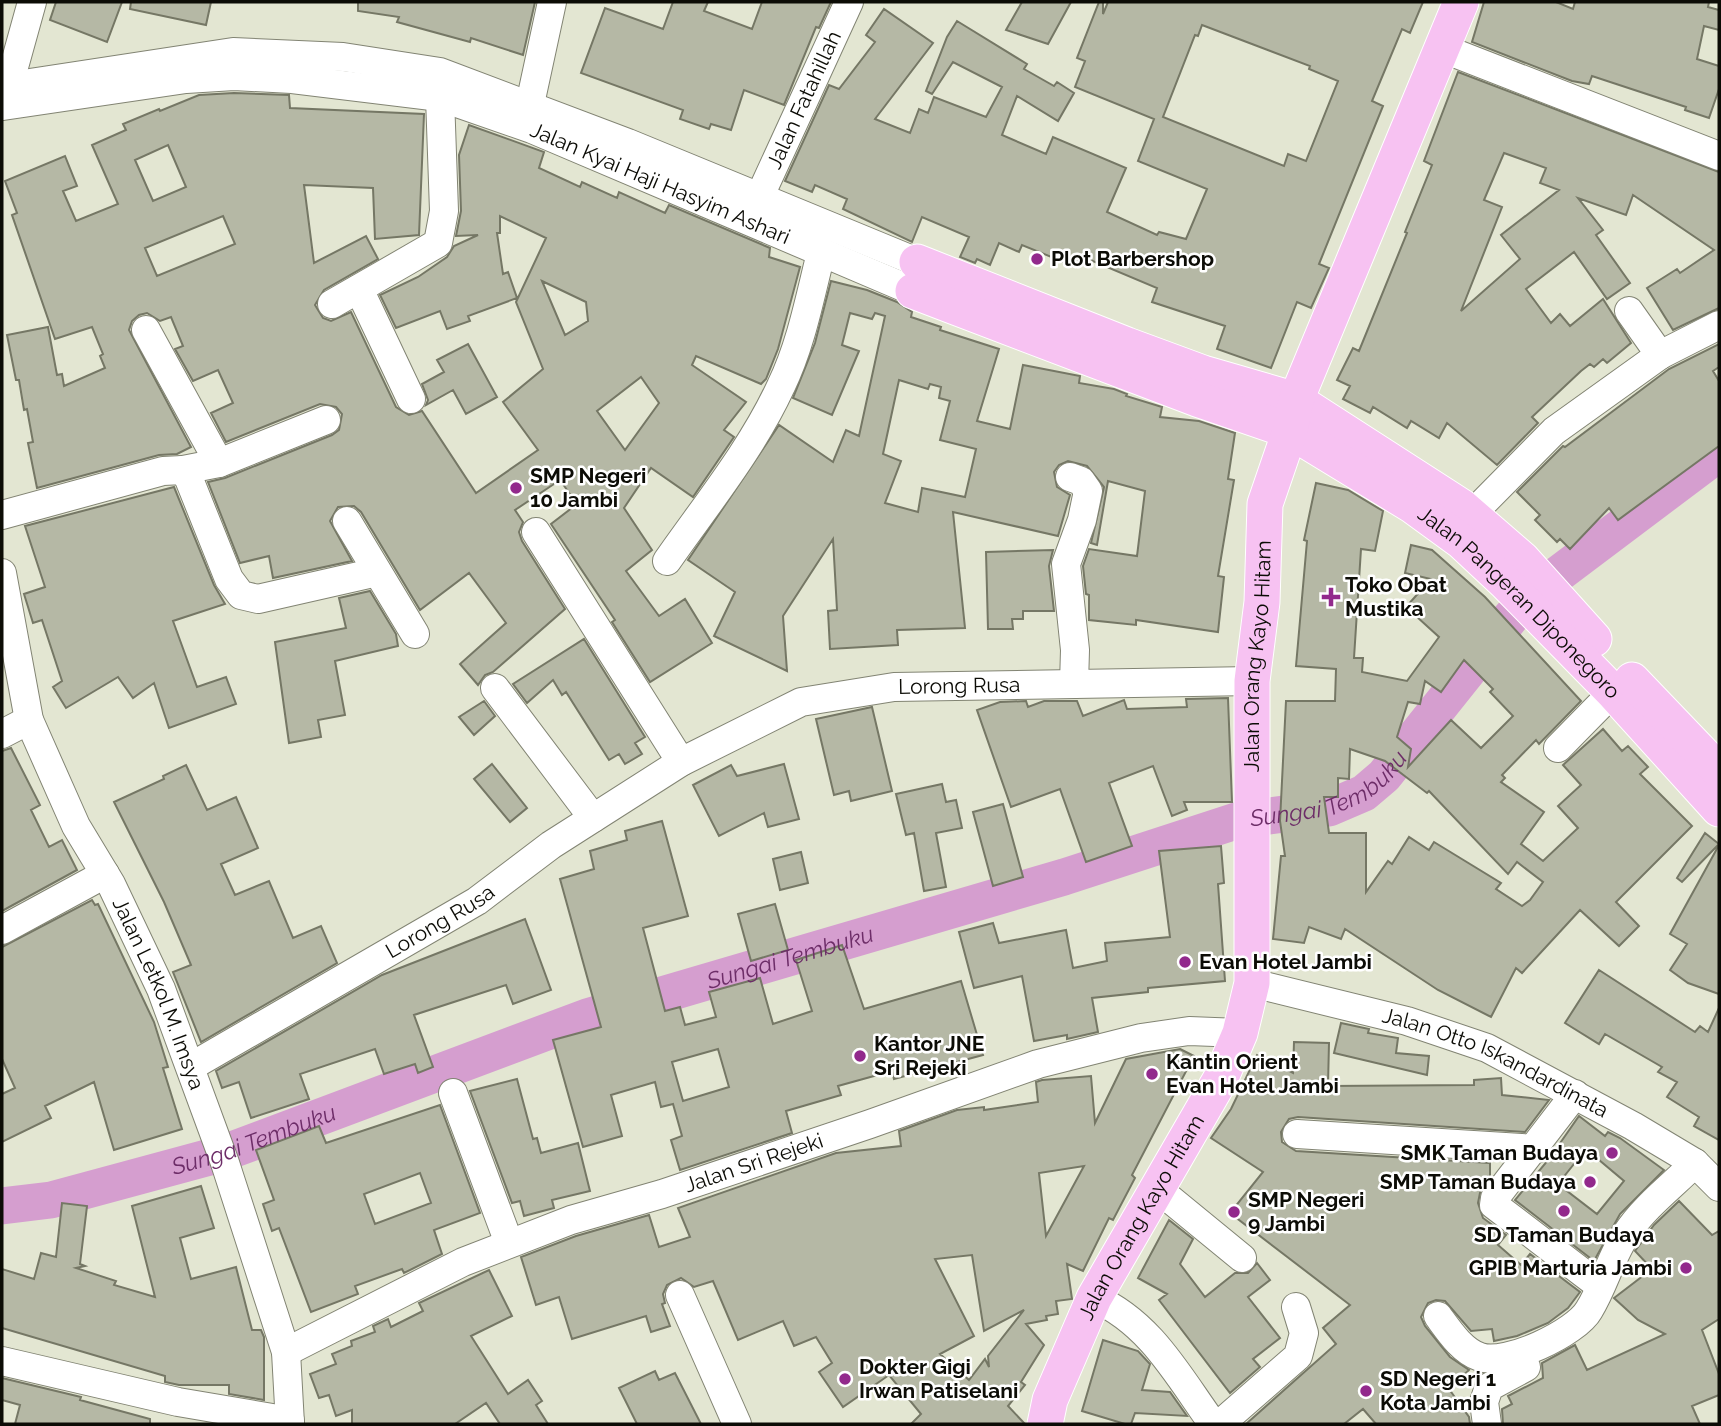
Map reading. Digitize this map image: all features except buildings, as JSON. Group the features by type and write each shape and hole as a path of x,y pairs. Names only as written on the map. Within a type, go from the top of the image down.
{"main road":[{"name":"Jalan Orang Kayo Hitam","path":"1045,1424 1050,1400 1094,1298 1159,1190 1220,1080 1240,1032 1252,983 1252,681 1262,602 1265,504 1293,416 1461,2"},
{"path":"915,276 1197,399 1293,416"},
{"name":"Jalan Pangeran Diponegoro","path":"1293,416 1405,469 1471,515 1522,559 1719,771"},
{"name":"Jalan Pangeran Diponegoro","path":"1293,416 1461,541 1612,692 1719,809"}],"street":[{"path":"4,102 32,2"},
{"path":"530,104 552,2"},
{"name":"Jalan Fatahillah","path":"759,198 849,2"},
{"path":"1444,49 1719,156"},
{"name":"Jalan Kyai Haji Hasyim Ashari","path":"4,102 184,68 233,52 343,57 440,72 530,104 759,198 915,276"},
{"path":"343,57 344,86"},
{"name":"Jalan Kyai Haji Hasyim Ashari","path":"184,68 234,76 440,97 532,129 821,253 915,276"},
{"path":"332,304 438,243 444,211 440,97"},
{"path":"667,561 749,444 782,386 806,313 821,253"},
{"path":"359,289 411,399"},
{"path":"1629,311 1660,355"},
{"path":"1471,515 1554,431 1660,355 1719,325"},
{"path":"145,330 219,463"},
{"path":"2,516 172,469 183,470 219,463 326,420"},
{"path":"183,470 190,479 229,579 241,595 258,599 377,572"},
{"path":"1070,477 1082,481 1088,491 1082,520 1066,564 1074,650 1074,684"},
{"path":"347,521 415,634"},
{"path":"536,532 681,762"},
{"name":"Jalan Letkol M. Imsya","path":"2,573 29,720 76,826 105,874 161,989 225,1163 286,1352 290,1423"},
{"name":"Lorong Rusa","path":"191,1066 465,908 593,818 681,762 801,702 894,687 1252,681"},
{"path":"495,688 593,818"},
{"path":"1558,748 1612,692"},
{"path":"2,734 29,720"},
{"path":"2,930 105,874"},
{"name":"Jalan Otto Iskandardinata","path":"1252,983 1371,1011 1487,1048 1575,1094 1695,1163 1719,1187"},
{"name":"Jalan Sri Rejeki","path":"286,1352 463,1262 509,1243 870,1124 1038,1065 1141,1038 1189,1031 1240,1032"},
{"path":"453,1093 509,1243"},
{"path":"1575,1094 1536,1149 1494,1198 1494,1205 1600,1286"},
{"path":"1297,1134 1536,1149"},
{"path":"1438,1316 1470,1352 1494,1360 1513,1356 1564,1333 1588,1312 1628,1232 1695,1163"},
{"path":"1159,1190 1242,1258"},
{"path":"680,1295 737,1424"},
{"path":"1094,1298 1118,1309 1148,1333 1213,1424"},
{"path":"1220,1424 1298,1356 1304,1333 1296,1307"},
{"path":"2,1361 178,1402 290,1423"},
{"path":"1487,1424 1484,1402 1489,1387 1526,1367"}],"waterway":[{"name":"Sungai Tembuku","path":"1557,575 1719,453"},
{"name":"Sungai Tembuku","path":"2,1206 51,1200 221,1154 587,1017 1064,877 1239,820 1329,808 1364,793 1384,776 1511,617"}],"place":[{"name":"Plot Barbershop","path":"1037,259"},
{"name":"SMP Negeri 10 Jambi","path":"516,488"},
{"name":"Toko Obat Mustika","path":"1331,597"},
{"name":"Evan Hotel Jambi","path":"1185,962"},
{"name":"Kantor JNE Sri Rejeki","path":"860,1056"},
{"name":"Kantin Orient Evan Hotel Jambi","path":"1152,1074"},
{"name":"SMK Taman Budaya","path":"1612,1153"},
{"name":"SMP Taman Budaya","path":"1590,1182"},
{"name":"SD Taman Budaya","path":"1564,1211"},
{"name":"SMP Negeri 9 Jambi","path":"1234,1212"},
{"name":"GPIB Marturia Jambi","path":"1686,1268"},
{"name":"Dokter Gigi Irwan Patiselani","path":"845,1379"},
{"name":"SD Negeri 1 Kota Jambi","path":"1366,1391"}]}
